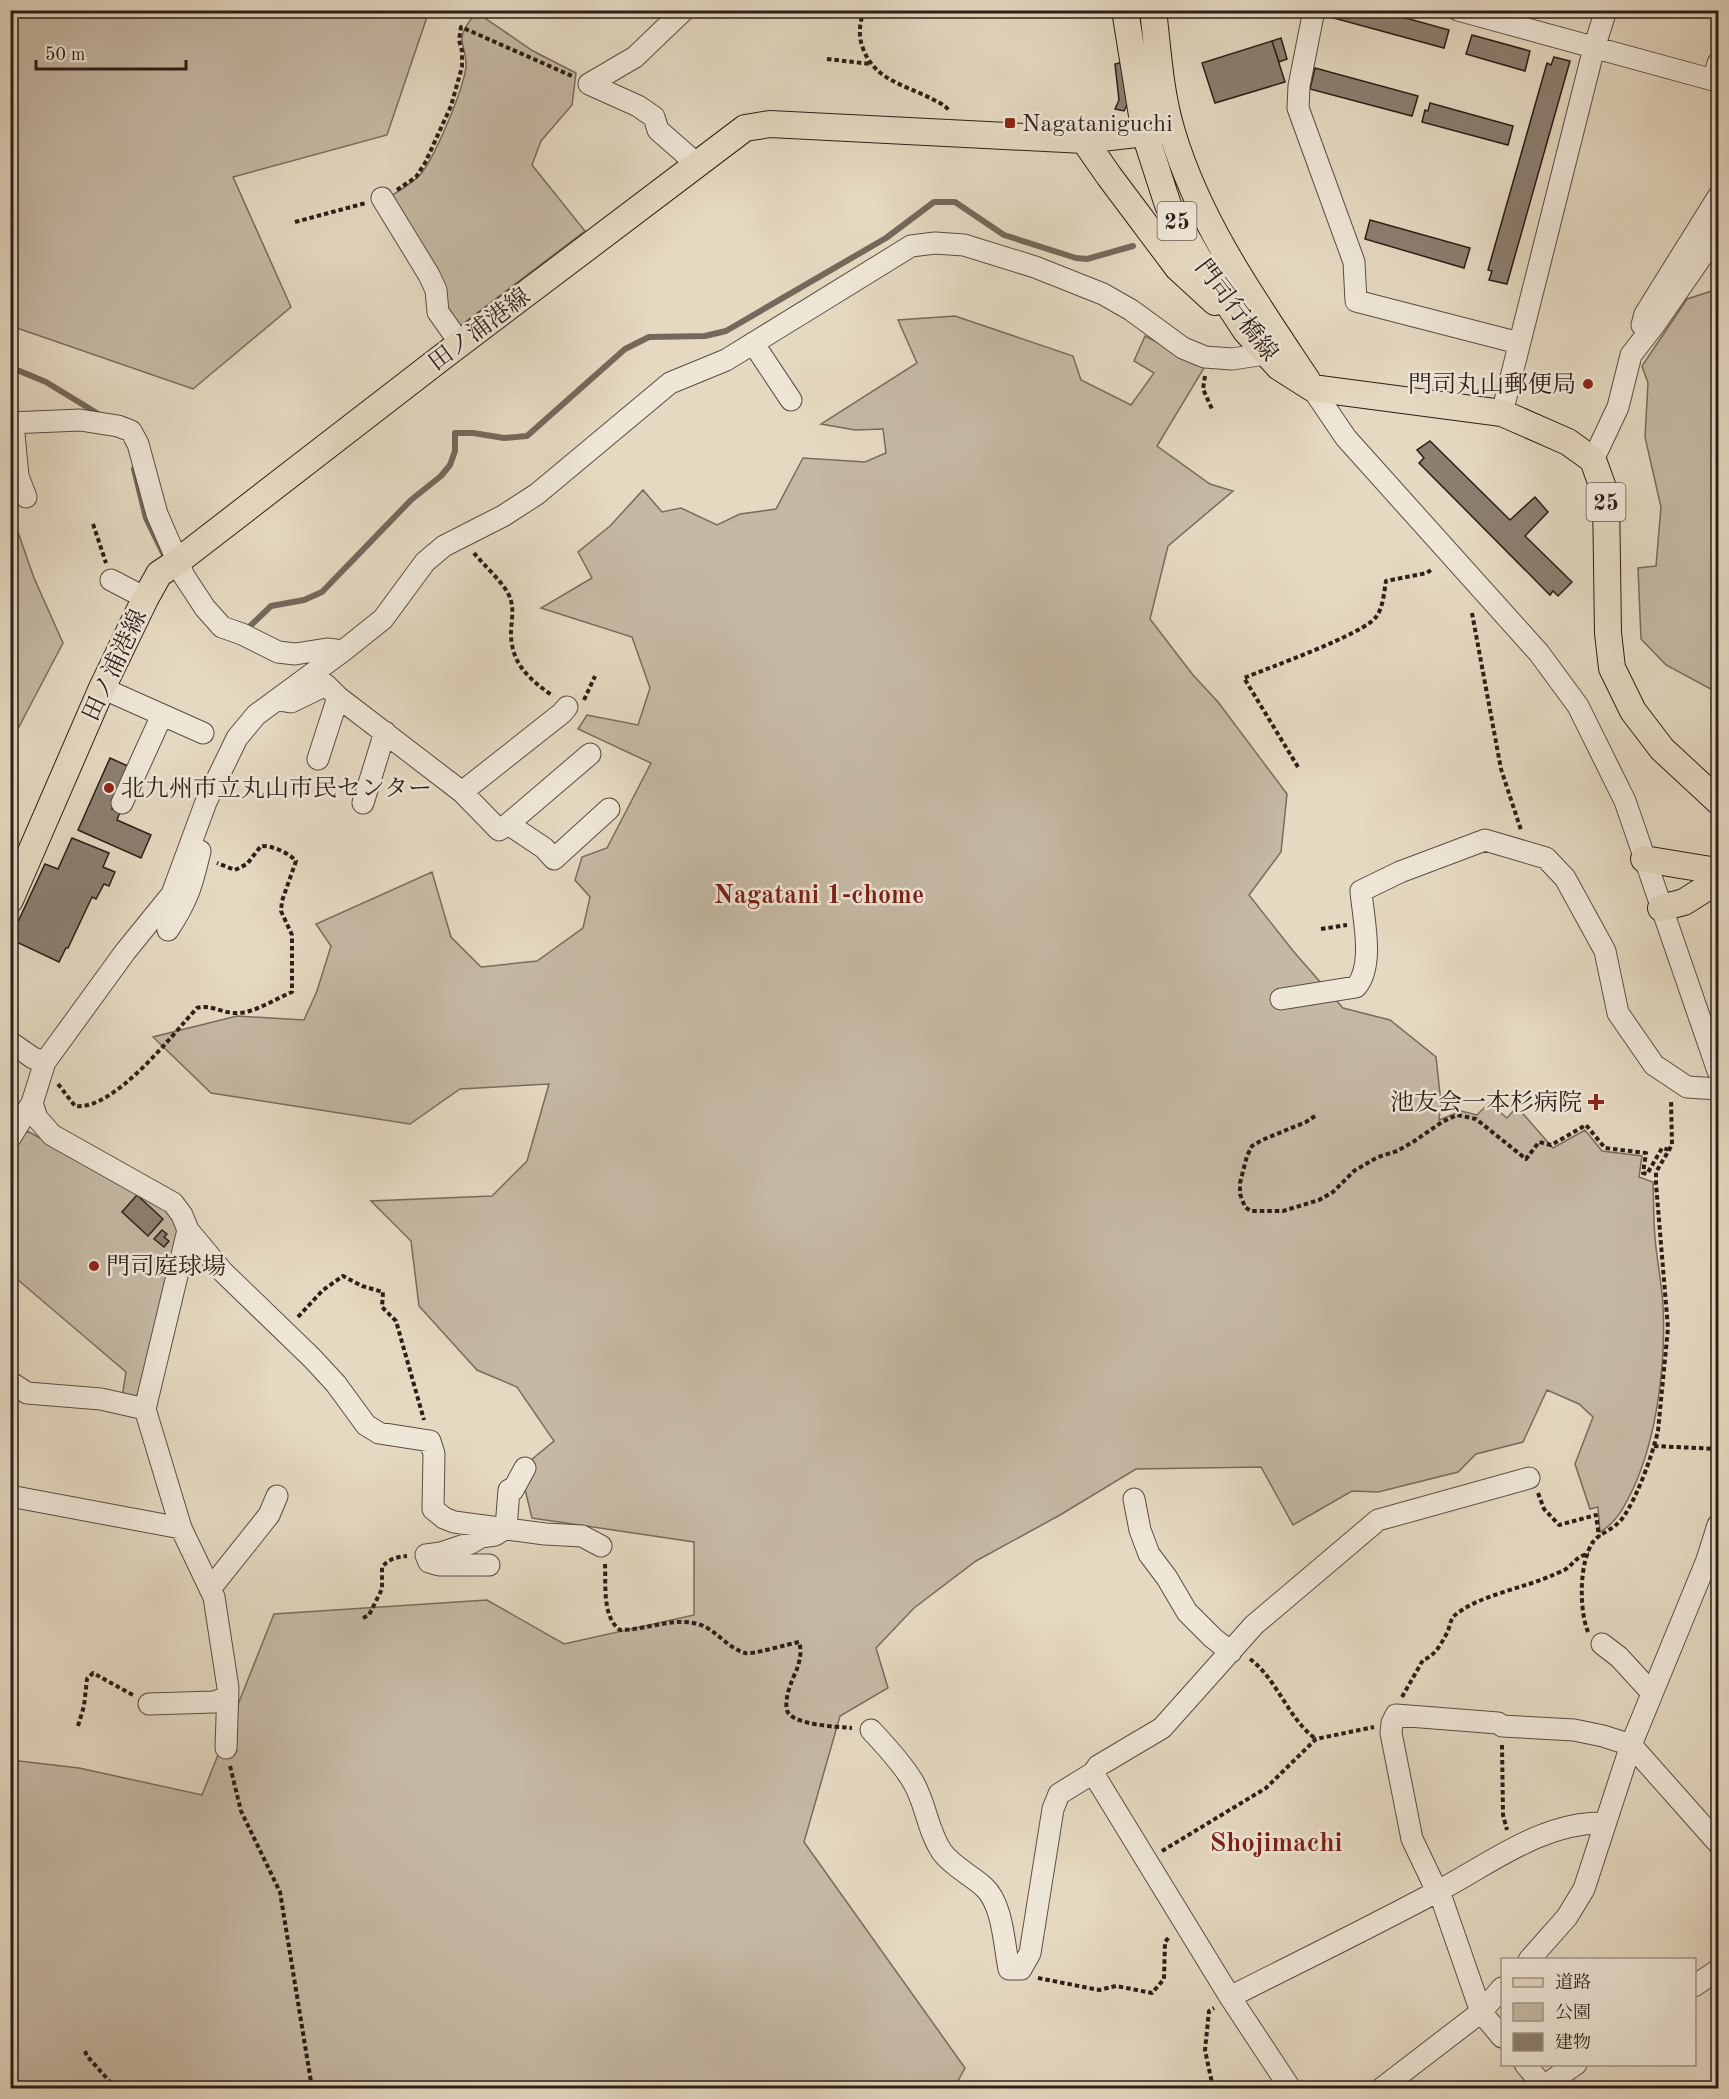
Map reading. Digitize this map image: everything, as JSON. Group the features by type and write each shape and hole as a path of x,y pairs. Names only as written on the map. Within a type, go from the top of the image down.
{"main road":[{"name":"門司行橋線","path":"1125,10 1145,134 1168,205 1198,258 1246,331 1279,367 1312,388 1502,412 1568,442 1593,460"},
{"name":"門司行橋線","path":"1154,10 1163,88 1171,130 1208,219 1242,281 1312,388"},
{"name":"田ノ浦港線","path":"10,900 102,688 159,574 745,128 770,124 1084,140 1171,130"},
{"path":"1084,140 1178,268 1246,331"},
{"name":"25","path":"1593,460 1606,496 1608,633 1612,668 1633,711 1655,739 1719,801"},
{"path":"1644,859 1718,871 1711,885 1683,902 1661,908"}],"street":[{"path":"589,84 635,57 684,10"},
{"path":"1314,10 1299,86 1299,108 1354,262 1356,301 1519,343"},
{"path":"1458,10 1713,80 1719,63"},
{"path":"1502,412 1594,48 1606,10"},
{"path":"589,84 638,106 654,117 658,129 698,165"},
{"path":"1593,460 1618,407 1631,355 1646,314 1719,197"},
{"path":"382,198 429,275 436,290 438,312 460,343"},
{"path":"1631,355 1719,233"},
{"path":"10,1138 32,1103 44,1066 125,952 172,894 206,802 237,738 256,715 383,619 425,562 444,546 503,516 537,494 670,383 726,360 911,246 935,243 964,245 1035,267 1103,294 1131,310 1183,348 1211,357 1232,359 1266,354"},
{"path":"753,343 791,400"},
{"path":"1312,388 1346,438 1539,653 1578,706 1625,801 1719,1071"},
{"path":"26,497 18,476 12,423 80,420 118,426 130,431 138,444 158,514 177,562 205,608 222,627 278,652 295,654 327,649 343,651"},
{"path":"111,580 134,592"},
{"path":"275,699 291,702 326,685 338,697 462,792 499,830 590,754"},
{"path":"102,688 203,733"},
{"path":"318,759 338,697"},
{"path":"462,792 567,707"},
{"path":"122,803 162,715"},
{"path":"363,803 385,732"},
{"path":"168,930 191,890 212,806 206,802"},
{"path":"508,824 544,848 554,859 609,808"},
{"path":"1281,999 1356,987 1367,962 1361,891 1400,872 1485,840 1546,858 1564,878 1605,951 1618,1013 1654,1065 1687,1087 1719,1089"},
{"path":"10,1042 44,1066"},
{"path":"32,1103 37,1118 52,1135 173,1203 182,1215 188,1230 228,1277 312,1358 336,1384 366,1425 379,1433 430,1441 434,1454 433,1509 444,1518 454,1522 545,1534 582,1536 601,1546"},
{"path":"188,1230 145,1409 181,1528 214,1596 228,1688 226,1748"},
{"path":"10,1382 27,1393 101,1399 145,1409"},
{"path":"506,1528 509,1490 513,1490 525,1468"},
{"path":"871,1730 913,1781 933,1835 943,1853 986,1888 992,1896 996,1904 1009,1969 1022,1969 1030,1953 1048,1835 1053,1809 1059,1794 1093,1773 1098,1766 1162,1728 1254,1625 1377,1520 1529,1478"},
{"path":"10,1496 181,1528"},
{"path":"210,1589 269,1515 277,1496"},
{"path":"1134,1498 1140,1530 1149,1554 1167,1578 1187,1612 1213,1638 1233,1650"},
{"path":"1529,1958 1567,1917 1584,1889 1631,1745 1652,1693 1713,1562 1719,1525"},
{"path":"489,1565 439,1565 429,1562 426,1555 441,1553 471,1543 481,1537 495,1535 506,1528"},
{"path":"1602,1644 1619,1658 1652,1693"},
{"path":"149,1704 214,1702 226,1698"},
{"path":"1501,2035 1482,2012 1439,1891 1434,1886 1412,1839 1392,1733 1394,1719 1498,1723 1502,1726 1574,1730 1631,1745 1719,1843"},
{"path":"1093,1773 1230,1997 1290,2088"},
{"path":"1230,1997 1439,1891 1527,1840 1564,1828 1605,1823"},
{"path":"1696,1985 1719,1970"},
{"path":"1382,2088 1482,2012 1501,1990"},
{"path":"1526,2066 1543,2088 1573,2066"}],"path":[{"path":"864,10 859,34 864,51 872,64 882,76 946,106 951,115"},
{"path":"296,222 382,198 416,177 434,145 451,106 462,67 459,40 461,27 589,84"},
{"path":"827,59 872,64"},
{"path":"1211,357 1203,380 1203,389 1212,409"},
{"path":"93,524 111,580"},
{"path":"462,536 483,565 507,591 511,600 512,644 520,666 529,679 567,707 583,701 595,676"},
{"path":"1298,767 1244,678 1331,643 1370,624 1380,608 1386,581 1427,573 1432,569"},
{"path":"1472,613 1501,770 1523,836 1526,841 1543,850 1546,858"},
{"path":"44,1066 75,1106 85,1107 107,1097 125,1084 197,1008 210,1007 231,1013 243,1013 292,992 292,935 281,910 296,861 292,856 266,846 261,846 247,864 235,870 219,865 213,857"},
{"path":"1321,929 1364,923"},
{"path":"1602,1644 1590,1636 1584,1622 1581,1580 1592,1543 1614,1528 1629,1508 1654,1446 1661,1410 1668,1328 1656,1172 1672,1145 1673,1131 1669,1094"},
{"path":"1315,1116 1252,1146 1246,1156 1240,1183 1240,1194 1245,1207 1251,1211 1283,1211 1319,1200 1333,1192 1354,1171 1378,1156 1405,1146 1457,1115 1476,1119 1526,1159 1539,1142 1551,1145 1586,1125 1605,1148 1646,1153 1643,1173 1647,1174 1662,1148 1670,1150"},
{"path":"285,1331 315,1297 343,1276 362,1286 383,1292 382,1307 396,1321 430,1441"},
{"path":"1654,1446 1719,1449"},
{"path":"1529,1478 1534,1482 1544,1509 1559,1525 1596,1515 1599,1537"},
{"path":"601,1546 605,1560 607,1606 614,1625 620,1630 683,1622 698,1624 713,1631 747,1654 799,1642 800,1660 788,1703 789,1715 811,1724 871,1730"},
{"path":"1151,1865 1159,1852 1266,1788 1316,1739 1394,1719 1399,1702 1423,1660 1435,1652 1446,1634 1452,1617 1476,1603 1566,1569 1573,1561 1589,1554"},
{"path":"363,1618 369,1615 382,1589 382,1567 388,1561 397,1557 426,1555"},
{"path":"1233,1650 1259,1666 1302,1725 1316,1739"},
{"path":"78,1726 84,1707 87,1679 93,1673 149,1704"},
{"path":"1502,1726 1503,1815 1513,1849"},
{"path":"226,1748 241,1811 280,1892 312,2088"},
{"path":"1016,1969 1024,1976 1099,1990 1116,1986 1152,1993 1164,1979 1165,1942 1184,1921"},
{"path":"1213,2088 1205,2050 1209,2011 1230,1997"},
{"path":"85,2051 111,2083 119,2088"}],"green space":[{"path":"11,10 429,11 387,135 233,177 291,307 193,389 11,326"},
{"path":"476,12 533,51 576,73 572,105 541,141 532,165 585,231 456,329 387,199 421,174 441,139 464,78 466,63 463,33"},
{"path":"1718,289 1718,693 1666,665 1641,639 1638,568 1656,566 1661,507 1645,437 1648,383 1642,366 1687,299"},
{"path":"955,316 1073,356 1081,380 1131,405 1154,373 1134,361 1145,336 1188,358 1207,363 1157,446 1210,484 1233,491 1168,546 1150,619 1193,675 1218,702 1287,794 1281,852 1249,895 1294,952 1343,1008 1390,1020 1436,1057 1441,1103 1439,1120 1461,1111 1477,1115 1489,1103 1507,1118 1517,1107 1553,1148 1585,1130 1602,1151 1642,1156 1639,1177 1653,1182 1655,1237 1663,1305 1663,1351 1654,1423 1641,1469 1627,1502 1616,1518 1600,1532 1598,1507 1590,1509 1575,1464 1593,1417 1579,1404 1547,1390 1523,1442 1476,1454 1458,1472 1378,1492 1352,1491 1293,1525 1261,1467 1136,1469 1060,1515 976,1561 914,1608 876,1648 888,1688 840,1716 804,1842 965,2068 954,2088 11,2088 11,1760 79,1768 202,1795 274,1614 487,1600 564,1644 694,1615 694,1542 532,1518 520,1469 554,1441 517,1387 477,1370 419,1306 411,1241 371,1201 492,1196 527,1161 549,1084 460,1089 410,1124 211,1093 153,1037 237,1016 304,1020 317,991 331,946 316,924 432,872 451,937 481,967 537,961 583,928 590,897 575,880 582,857 607,848 651,763 578,729 587,715 638,725 650,688 632,637 541,608 592,578 578,552 610,526 643,490 662,512 681,508 717,525 740,514 776,509 803,458 865,462 886,453 883,429 855,430 821,424 917,363 898,320"},
{"path":"10,509 34,578 63,643 11,742"},
{"name":"門司庭球場","path":"27,1131 130,1186 171,1212 182,1230 140,1394 131,1399 122,1397 126,1372 11,1274 11,1149"}],"building":[{"path":"1332,10 1377,10 1449,30 1444,48 1330,17"},
{"path":"1472,35 1530,51 1525,71 1466,54"},
{"path":"1281,38 1287,59 1279,62 1272,41"},
{"path":"1272,41 1285,82 1215,103 1202,63"},
{"path":"1554,57 1570,61 1507,284 1489,280 1492,271 1488,270 1547,63 1551,65"},
{"path":"1123,62 1128,103 1124,111 1115,109 1119,100 1115,64"},
{"path":"1315,68 1418,96 1412,116 1310,89"},
{"path":"1430,103 1513,126 1508,145 1422,122 1425,110 1428,111"},
{"path":"1370,220 1470,248 1464,268 1365,239"},
{"path":"1430,441 1510,520 1535,497 1548,512 1525,536 1572,582 1558,596 1553,591 1550,595 1419,463 1424,458 1417,450"},
{"name":"北九州市立丸山市民センター","path":"110,758 130,767 112,809 120,812 117,820 151,835 141,858 78,830"},
{"path":"72,838 109,853 103,867 115,872 109,886 104,884 96,899 92,897 59,962 10,939 45,864 58,869"},
{"path":"137,1195 163,1219 148,1236 122,1212"},
{"path":"162,1230 167,1234 164,1237 169,1241 164,1247 154,1239"}],"waterway":[{"path":"245,631 271,606 304,600 322,592 411,500 441,476 450,465 455,451 455,433 473,433 504,438 527,436 625,349 649,337 705,336 726,331 886,238 934,202 955,202 1004,235 1076,258 1087,259 1133,246"},
{"path":"10,367 46,382 100,415"},
{"path":"134,469 146,518 163,553"}],"place":[{"name":"Nagataniguchi","path":"1010,123"},
{"name":"門司丸山郵便局","path":"1588,384"},
{"name":"北九州市立丸山市民センター","path":"109,788"},
{"name":"池友会一本杉病院","path":"1596,1102"},
{"name":"門司庭球場","path":"94,1266"}],"district":[{"name":"Nagatani 1-chome","path":"819,894"},
{"name":"Shojimachi","path":"1276,1842"}]}
